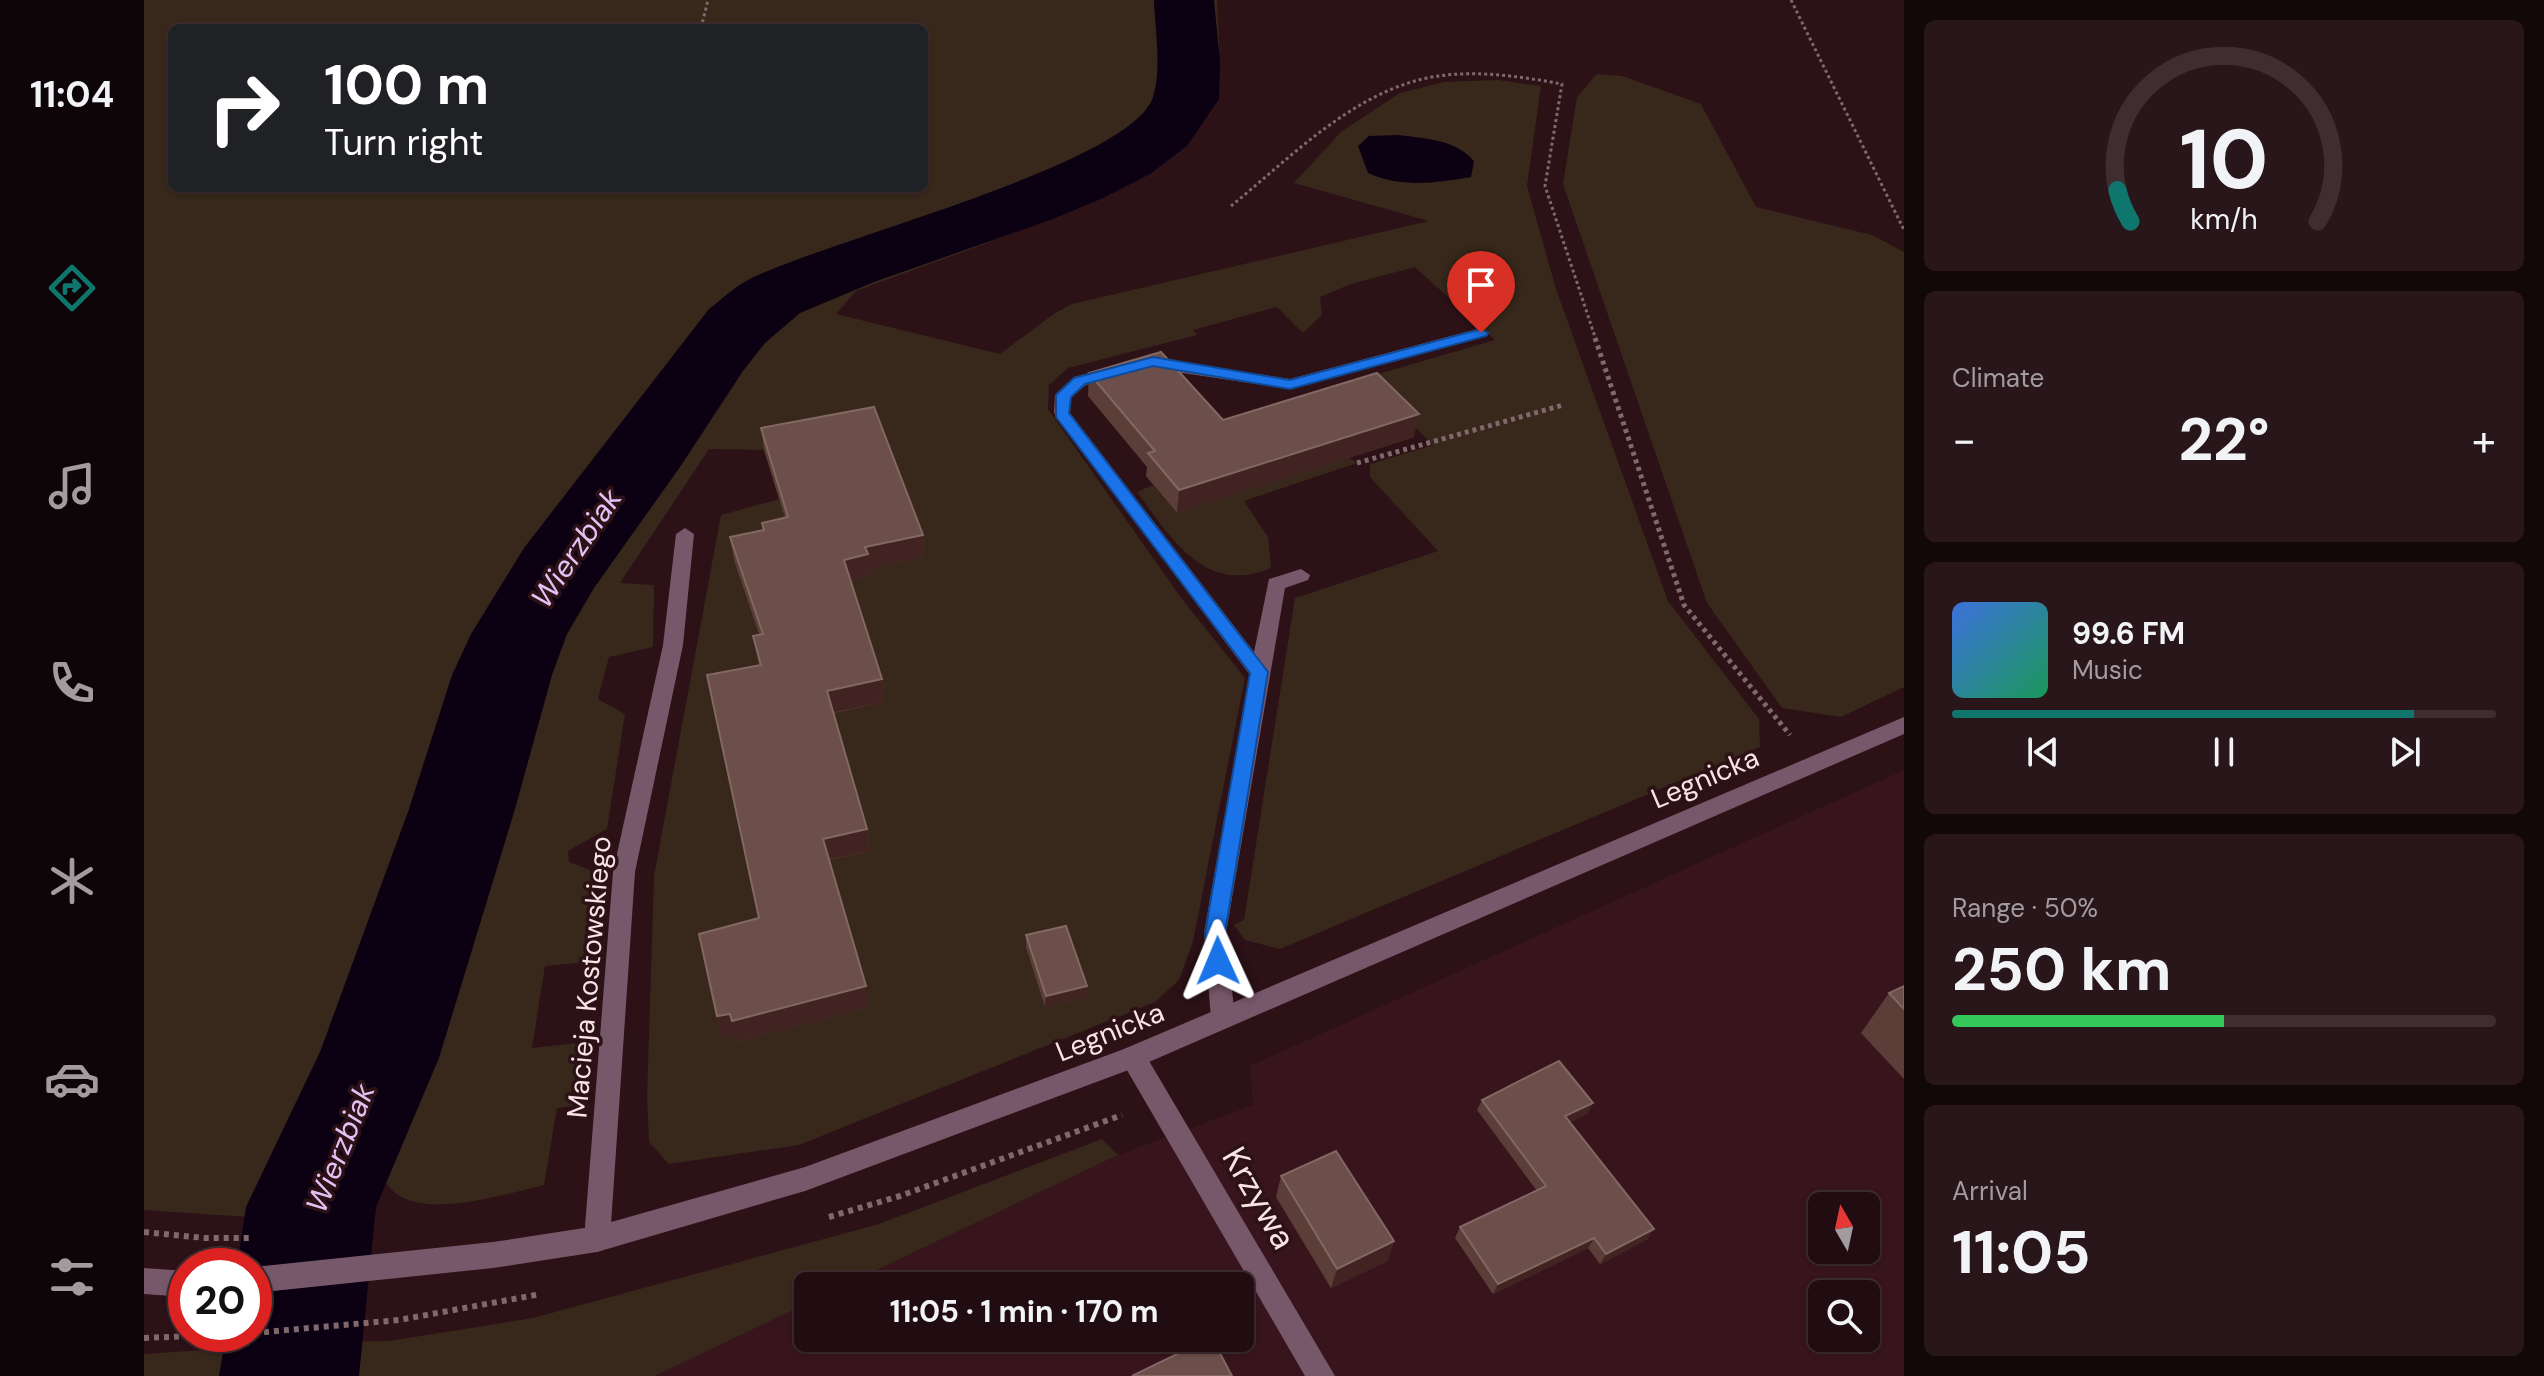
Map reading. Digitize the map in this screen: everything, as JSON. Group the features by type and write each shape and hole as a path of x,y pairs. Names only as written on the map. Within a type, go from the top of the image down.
{"street":[{"path":"1259,672 1062,413 1063,395 1080,381 1153,362 1290,384 1481,333"},
{"name":"Macieja Kostowskiego","path":"597,1239 624,872 673,645 685,534"},
{"path":"1223,1018 1215,933 1259,672 1276,584 1301,575"},
{"name":"Legnicka","path":"272,1278 493,1255 597,1239 805,1179 1133,1057 1904,725"},
{"name":"Krzywa","path":"1133,1057 1321,1376"},
{"path":"144,1281 168,1283"}],"path":[{"path":"702,24 708,0"},
{"path":"1791,0 1904,230"},
{"path":"1231,206 1360,106 1423,79 1488,74 1562,84 1545,186 1684,605 1813,764"},
{"path":"1357,463 1563,405"},
{"path":"1415,433 1426,444"},
{"path":"144,1232 205,1238"},
{"path":"272,1332 489,1306"},
{"path":"148,1338 168,1337"}],"shaded area":[{"path":"144,0 1173,0 1176,90 1166,114 1125,149 1077,174 845,258 794,279 733,310 516,588 467,703 323,1178 263,1218 144,1210"},
{"path":"1194,0 1217,0 1219,50 1212,102 1206,117 1191,136 1095,196 977,247 856,291 836,314 1000,354 1072,304 1429,221 1294,183 1342,131 1400,93 1444,82 1498,80 1541,86 1527,186 1556,289 1668,601 1759,719 1760,747 1280,949 1245,940 1234,925 1244,920 1295,598 1438,551 1370,477 1370,464 1433,445 1370,383 1378,374 1495,340 1415,267 1351,284 1320,297 1322,315 1303,333 1277,307 1193,330 1197,335 1068,368 1049,385 1048,409 1182,599 1245,678 1193,941 1179,980 1155,1002 799,1145 669,1164 649,1142 647,1099 654,876 721,515 779,499 764,450 709,449 620,583 654,585 653,647 609,657 598,699 625,714 607,829 568,851 569,862 598,873 586,962 545,966 532,1048 579,1043 573,1106 557,1108 544,1185 464,1203 421,1203 403,1198 388,1186 377,1167 541,618 779,304 808,289 1012,219 1070,195 1162,145 1188,119 1194,107 1199,61"},
{"path":"1597,74 1622,76 1701,104 1756,207 1872,235 1904,252 1904,687 1841,717 1782,708 1707,603 1563,184 1577,97"},
{"path":"1399,135 1440,141 1458,148 1474,161 1471,177 1406,182 1368,173 1358,146 1369,136"},
{"path":"1349,458 1357,463 1244,501 1268,537 1271,568 1248,575 1227,574 1192,558 1177,544 1137,492 1153,485 1177,513"},
{"path":"1904,770 1904,1376 655,1376 794,1310 794,1352 1254,1352 1254,1272 872,1272 1118,1155 1253,1105 1250,1066"},
{"path":"1102,1139 1118,1155 872,1272 794,1272 794,1310 655,1376 144,1376 144,1354 272,1352 272,1345 389,1341 533,1318 879,1224"}],"building":[{"path":"1161,352 1223,420 1377,373 1419,414 1179,490 1148,453 1155,451 1089,373"},
{"path":"874,407 923,535 865,547 868,554 844,560 882,679 827,691 867,829 823,839 866,986 732,1021 730,1014 717,1016 699,934 759,918 707,675 761,665 753,636 763,634 730,537 764,530 762,523 788,517 761,428"},
{"path":"1066,926 1087,986 1046,996 1026,935"},
{"path":"1904,986 1904,1009 1889,993"},
{"path":"1559,1061 1593,1103 1565,1116 1654,1229 1606,1254 1594,1238 1498,1284 1460,1227 1546,1186 1482,1100"},
{"path":"1336,1151 1394,1241 1337,1269 1281,1176"},
{"path":"1181,1352 1219,1352 1232,1376 1132,1376"}],"waterway":[{"name":"Wierzbiak","path":"289,1376 311,1207 378,1058 462,809 502,675 519,634 557,571 650,448 710,360 737,326 773,297 847,266 1027,204 1078,183 1125,159 1163,132 1186,99 1188,62 1184,0"}],"route":[{"path":"1218,961 1215,933 1259,672 1062,413 1063,395 1080,381 1153,362 1290,384 1481,333"}]}
